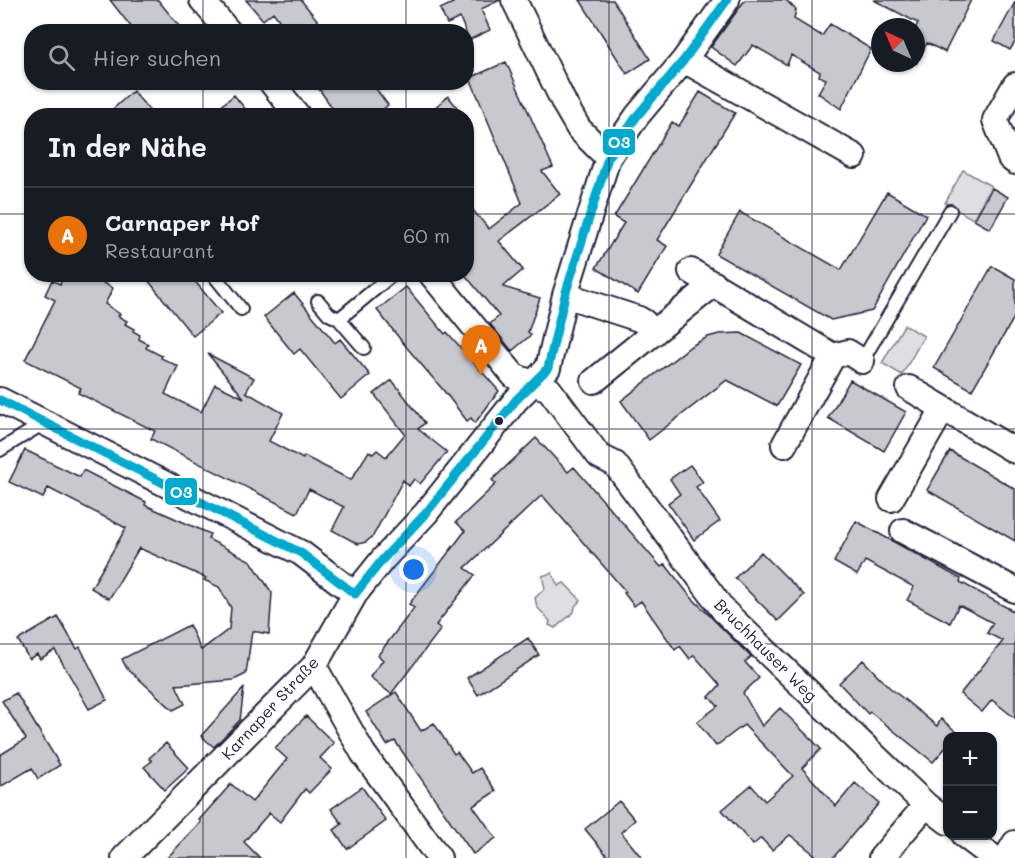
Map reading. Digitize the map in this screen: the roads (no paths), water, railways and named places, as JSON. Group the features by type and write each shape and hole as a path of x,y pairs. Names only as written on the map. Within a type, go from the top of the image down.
{"street":[{"path":"202,0 222,24"},
{"path":"514,0 579,129 608,159"},
{"name":"Karnaper Straße","path":"124,858 314,666 355,594 383,559 426,513 516,400 548,368 565,295 608,159 637,116 684,60 727,0"},
{"path":"684,60 854,156"},
{"path":"1015,85 995,120 1010,158 1015,162"},
{"path":"277,90 292,108"},
{"path":"691,271 833,356 848,352 862,361"},
{"name":"Bruchhauser Weg","path":"437,282 514,376 549,389 599,456 615,464 724,611 926,805 943,818"},
{"path":"594,381 714,284"},
{"path":"565,295 639,319 654,333"},
{"path":"784,445 833,356"},
{"path":"909,388 1015,451"},
{"path":"0,400 301,553 355,594"},
{"path":"891,499 943,409"},
{"path":"903,531 1015,590"},
{"path":"314,666 363,753 439,858"},
{"path":"882,858 926,805"},
{"path":"970,840 994,858"},
{"path":"1006,858 1015,843"}],"lane":[{"path":"862,361 950,211"},
{"path":"219,282 241,309"},
{"path":"339,319 383,282"},
{"path":"318,301 329,314 339,319 364,348"},
{"path":"0,450 44,423"}],"place":[{"name":"Carnaper Hof","path":"481,375"}]}
